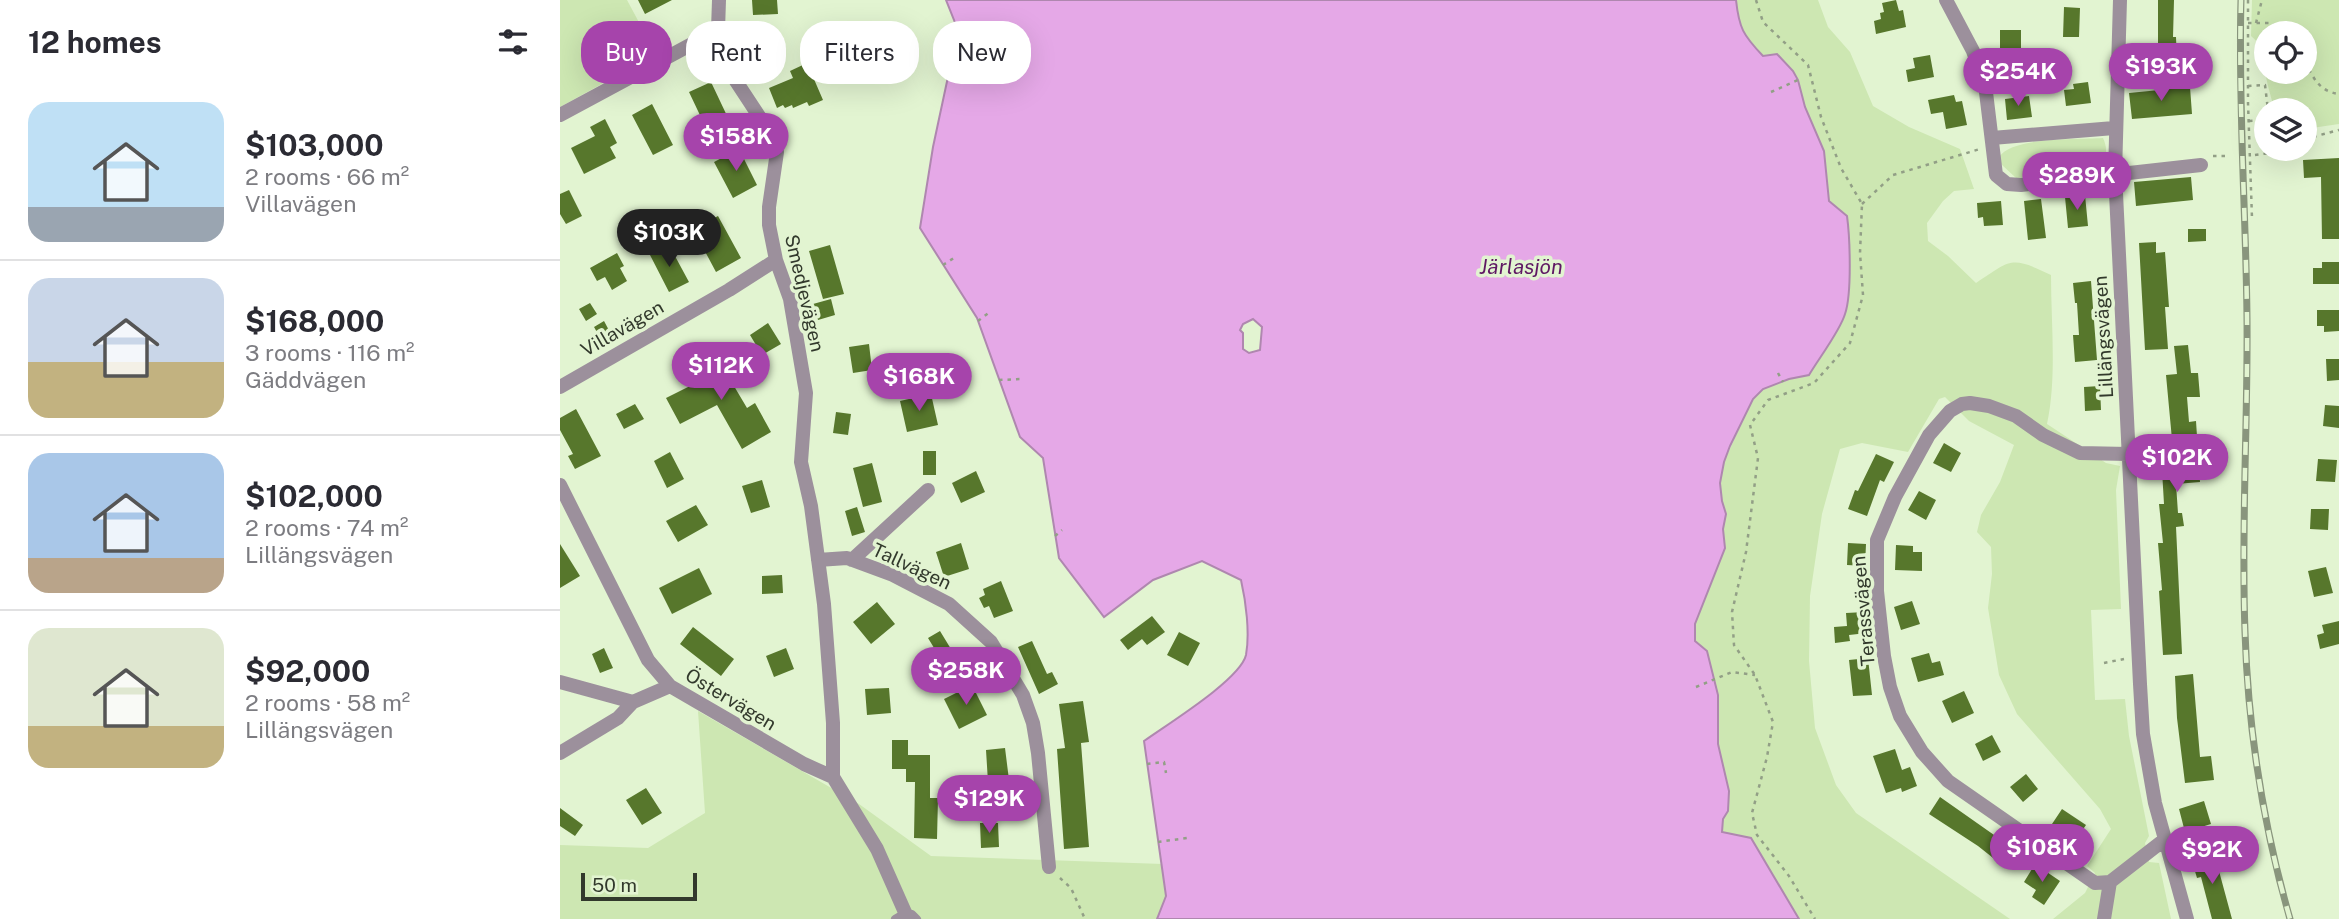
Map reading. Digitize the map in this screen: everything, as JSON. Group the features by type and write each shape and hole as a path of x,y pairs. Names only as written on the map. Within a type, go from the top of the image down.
{"street":[{"name":"Smedjevägen","path":"718,21 719,0"},
{"path":"1946,0 1973,51 1985,84 1996,175 2007,184 2021,185 2201,165"},
{"name":"Lillängsvägen","path":"2120,0 2115,173 2143,734 2155,803 2187,919"},
{"path":"560,116 686,47"},
{"name":"Smedjevägen","path":"738,84 772,136 777,152 769,225 776,261 790,299 806,393 801,462 811,506 824,604 833,723 833,777"},
{"path":"1993,141 2115,128"},
{"name":"Villavägen","path":"560,387 776,261"},
{"name":"Terassvägen","path":"2110,882 2095,883 2025,836 1948,781 1922,752 1900,716 1888,677 1877,591 1877,540 1895,497 1929,435 1950,411 1962,404 1970,402 1989,406 2016,416 2043,435 2080,453 2128,454"},
{"name":"Östervägen","path":"560,485 648,660 670,686 804,764 833,777"},
{"path":"852,560 928,490"},
{"name":"Tallvägen","path":"818,560 846,558 893,575 949,604 991,642 1023,695 1033,723 1049,867"},
{"path":"560,682 633,702"},
{"path":"560,753 618,718 633,702 670,686"},
{"path":"833,777 877,849 906,917"},
{"path":"2104,919 2110,882 2164,839"}],"path":[{"path":"1756,0 1763,22 1808,65 1821,117 1836,155 1861,204 1863,295 1850,343 1814,383 1768,400 1750,425 1758,458 1746,552 1732,612 1734,645 1755,675 1773,722 1752,813 1757,835 1789,876 1815,919"},
{"path":"2248,0 2247,86 2252,218"},
{"path":"2257,21 2262,0"},
{"path":"2248,23 2254,23"},
{"path":"1771,92 1798,80"},
{"path":"2317,83 2327,92 2339,94"},
{"path":"2247,86 2265,85 2267,98"},
{"path":"2248,121 2254,121"},
{"path":"2317,136 2339,130"},
{"path":"1861,204 1893,174 1993,141"},
{"path":"2219,156 2226,156"},
{"path":"943,265 957,256"},
{"path":"978,321 991,311"},
{"path":"1778,373 1783,382"},
{"path":"999,380 1022,379"},
{"path":"1055,536 1062,530"},
{"path":"2104,663 2138,657"},
{"path":"1696,687 1732,672 1755,675"},
{"path":"1147,764 1164,762 1166,772"},
{"path":"1158,842 1186,838"},
{"path":"1049,867 1071,888 1085,919"}],"green space":[{"path":"560,0 627,0 638,21 581,21 581,84 602,84 560,107"},
{"path":"1736,0 1818,0 1828,27 1850,52 1873,106 1909,127 1960,149 1974,189 1954,191 1943,201 1927,223 1928,241 1976,283 2011,263 2027,265 2051,275 2053,369 2047,424 2106,463 2120,466 2116,490 2121,609 2091,610 2095,700 2125,699 2129,736 2149,836 2145,843 2149,862 2159,863 2171,919 2053,919 2085,893 2095,873 2087,866 2111,829 2100,809 2017,714 1999,675 1988,608 1992,574 1991,547 1977,532 1981,515 2000,482 2014,445 1969,421 1945,397 1939,399 1908,452 1862,443 1840,449 1822,514 1810,596 1809,661 1815,728 1836,785 1856,813 2010,919 1799,919 1751,838 1722,832 1723,819 1728,811 1729,791 1718,744 1718,695 1695,641 1695,624 1725,548 1723,529 1726,514 1720,483 1724,462 1753,398 1763,389 1809,375 1829,344 1845,314 1850,266 1847,216 1829,202 1824,151 1805,107 1798,80 1793,71 1763,56 1750,42 1738,24"},
{"path":"2252,0 2339,0 2339,124 2317,127 2317,98 2271,98 2268,84 2317,84 2317,21 2254,21 2254,38 2251,36"},
{"path":"2103,138 2106,152 2103,161 2094,167 2073,171 2016,178 2001,164 1999,157 2006,150 2031,142"},
{"path":"698,711 859,804 931,856 1163,864 1457,919 560,919 560,845 648,848 705,813"}],"water":[{"name":"Järlasjön","path":"946,0 1736,0 1743,31 1751,42 1763,56 1777,54 1798,80 1805,107 1824,151 1829,201 1847,216 1849,238 1849,293 1839,328 1809,375 1763,389 1753,399 1730,446 1720,483 1726,514 1723,529 1725,548 1695,624 1695,641 1707,651 1718,695 1718,744 1729,791 1728,811 1723,819 1722,832 1751,838 1799,919 1157,919 1166,896 1144,741 1217,689 1241,665 1246,655 1248,637 1241,580 1202,561 1153,580 1104,617 1059,558 1043,458 1020,437 977,318 920,228 946,84 1031,84 1031,21 954,21","holes":["1253,319 1262,327 1260,350 1249,353 1243,349 1243,333 1240,330 1243,324"]}],"building":[{"path":"638,0 672,0 645,14"},
{"path":"752,0 777,0 778,14 753,15"},
{"path":"1896,0 1899,11 1903,10 1906,27 1876,34 1874,21 1881,19 1880,13 1884,12 1882,3"},
{"path":"2158,0 2174,0 2173,37 2176,37 2177,63 2141,64 2141,48 2158,48"},
{"path":"2064,7 2080,8 2079,37 2063,37"},
{"path":"2000,30 2021,30 2021,51 2000,52"},
{"path":"1930,55 1934,77 1908,82 1906,70 1915,68 1913,58"},
{"path":"800,66 800,84 816,84 823,100 809,106 807,102 793,108 792,105 785,108 783,105 777,108 769,88 786,84 786,81 793,78 790,71"},
{"path":"2088,82 2091,103 2066,106 2064,90 2074,89 2073,84"},
{"path":"712,84 729,120 707,130 689,92"},
{"path":"2190,87 2192,114 2132,119 2129,93"},
{"path":"1954,95 1956,102 1962,101 1967,125 1946,129 1943,112 1931,114 1928,100"},
{"path":"2029,96 2032,117 2007,120 2005,99"},
{"path":"652,104 673,145 653,155 632,115"},
{"path":"605,119 617,143 610,147 616,158 584,174 571,148 595,136 590,127"},
{"path":"739,149 757,185 733,198 714,162"},
{"path":"2339,158 2339,239 2322,239 2321,177 2304,178 2303,161"},
{"path":"2191,177 2193,200 2136,206 2134,182"},
{"path":"569,190 582,216 566,224 560,214 560,194"},
{"path":"2085,195 2088,226 2068,228 2065,197"},
{"path":"2041,199 2046,238 2028,240 2024,201"},
{"path":"2001,201 2003,225 1984,226 1983,217 1978,218 1977,203"},
{"path":"718,216 741,258 716,272 693,229"},
{"path":"2188,229 2206,229 2206,241 2188,242"},
{"path":"2156,242 2156,253 2165,252 2169,307 2165,307 2168,349 2145,350 2139,243"},
{"path":"669,245 689,282 669,292 650,255"},
{"path":"830,245 844,294 823,299 809,251"},
{"path":"617,253 624,266 620,268 627,281 612,290 605,277 597,281 590,268"},
{"path":"2322,262 2339,262 2339,284 2313,284 2313,268 2322,268"},
{"path":"2091,281 2097,360 2075,362 2073,335 2079,335 2073,283"},
{"path":"831,299 835,315 818,320 813,304"},
{"path":"590,303 597,314 586,321 579,309"},
{"path":"2317,310 2339,310 2339,331 2324,332 2324,326 2317,326"},
{"path":"604,321 612,336 602,341 594,327"},
{"path":"768,323 781,344 762,355 750,335"},
{"path":"869,344 872,370 853,373 849,347"},
{"path":"2188,345 2191,373 2198,373 2200,397 2187,397 2189,422 2196,421 2200,482 2176,484 2178,513 2182,513 2184,526 2176,527 2182,654 2163,655 2158,543 2163,543 2159,504 2164,504 2162,470 2173,469 2174,461 2166,375 2177,374 2174,346"},
{"path":"727,350 741,375 731,381 747,408 755,403 771,432 742,449 717,405 680,424 666,398 712,375 705,363"},
{"path":"2326,359 2339,359 2339,380 2327,381"},
{"path":"2100,386 2101,410 2085,411 2084,387"},
{"path":"931,394 938,425 907,432 900,401"},
{"path":"635,404 644,419 624,429 616,414"},
{"path":"2325,405 2339,406 2339,428 2323,426"},
{"path":"576,409 601,456 575,469 568,456 573,454 560,430 560,418"},
{"path":"836,412 851,414 848,435 833,433"},
{"path":"1944,443 1961,453 1951,472 1933,463"},
{"path":"923,451 936,451 936,475 923,475"},
{"path":"670,452 684,479 667,488 654,461"},
{"path":"1876,454 1894,462 1884,482 1880,480 1867,516 1848,509 1855,490 1858,491"},
{"path":"2318,459 2337,460 2335,482 2316,481"},
{"path":"872,463 882,502 863,507 853,468"},
{"path":"976,471 985,492 961,503 952,483"},
{"path":"762,480 770,507 751,513 742,486"},
{"path":"1919,491 1936,500 1926,520 1908,510"},
{"path":"696,505 708,525 678,542 666,521"},
{"path":"857,507 865,532 852,536 845,511"},
{"path":"2311,509 2329,509 2328,530 2310,529"},
{"path":"961,543 969,569 944,577 936,552"},
{"path":"1848,543 1866,544 1865,566 1847,565"},
{"path":"560,544 580,576 560,588"},
{"path":"1896,545 1913,546 1913,552 1922,552 1922,571 1895,570"},
{"path":"2326,567 2333,593 2314,597 2308,571"},
{"path":"699,568 712,594 672,614 659,588"},
{"path":"782,575 783,593 762,594 762,576"},
{"path":"1001,581 1013,611 994,618 989,606 984,608 979,598 985,595 983,589"},
{"path":"1912,601 1920,624 1901,630 1894,607"},
{"path":"877,602 895,624 871,644 853,622"},
{"path":"1865,612 1867,633 1849,635 1850,641 1835,643 1834,627 1847,626 1846,613"},
{"path":"1152,616 1165,632 1147,645 1142,639 1128,650 1120,640"},
{"path":"2339,621 2339,644 2320,649 2317,635 2324,633 2322,625"},
{"path":"693,627 734,659 721,676 680,644"},
{"path":"940,631 954,654 942,661 928,638"},
{"path":"1179,632 1200,643 1188,666 1167,655"},
{"path":"1032,641 1047,674 1052,672 1058,684 1039,694 1018,647"},
{"path":"604,648 613,668 600,673 592,654"},
{"path":"786,648 794,669 774,677 766,656"},
{"path":"1929,653 1932,663 1940,661 1944,675 1918,682 1911,658"},
{"path":"1868,658 1872,695 1853,696 1849,660"},
{"path":"2193,674 2200,757 2211,756 2214,780 2185,783 2175,676"},
{"path":"972,685 987,715 959,729 944,699"},
{"path":"889,688 891,713 867,715 865,689"},
{"path":"1964,691 1974,713 1952,723 1942,701"},
{"path":"1083,701 1089,742 1081,743 1089,847 1064,849 1057,749 1065,748 1059,704"},
{"path":"1992,735 2001,752 1983,761 1975,744"},
{"path":"892,740 908,740 908,755 930,755 930,798 938,798 937,839 914,838 915,782 906,782 906,769 892,769"},
{"path":"1005,748 1009,780 988,782 986,750"},
{"path":"1895,749 1902,770 1910,767 1917,786 1902,792 1901,788 1886,793 1873,756"},
{"path":"2026,774 2038,789 2023,802 2010,787"},
{"path":"646,788 662,813 642,825 626,800"},
{"path":"1940,797 2014,849 2002,865 1929,814"},
{"path":"2204,801 2211,824 2185,832 2179,809"},
{"path":"560,808 583,825 575,836 560,826"},
{"path":"2062,809 2086,825 2079,835 2072,831 2067,839 2050,827"},
{"path":"980,823 998,823 999,847 981,848"},
{"path":"2208,853 2211,862 2219,859 2222,870 2219,871 2232,919 2212,919 2201,877 2197,878 2191,858"},
{"path":"2035,864 2060,881 2044,905 2032,897 2036,890 2024,882"}],"railway":[{"path":"2241,0 2247,318 2244,553 2247,668 2258,777 2290,919"}]}
